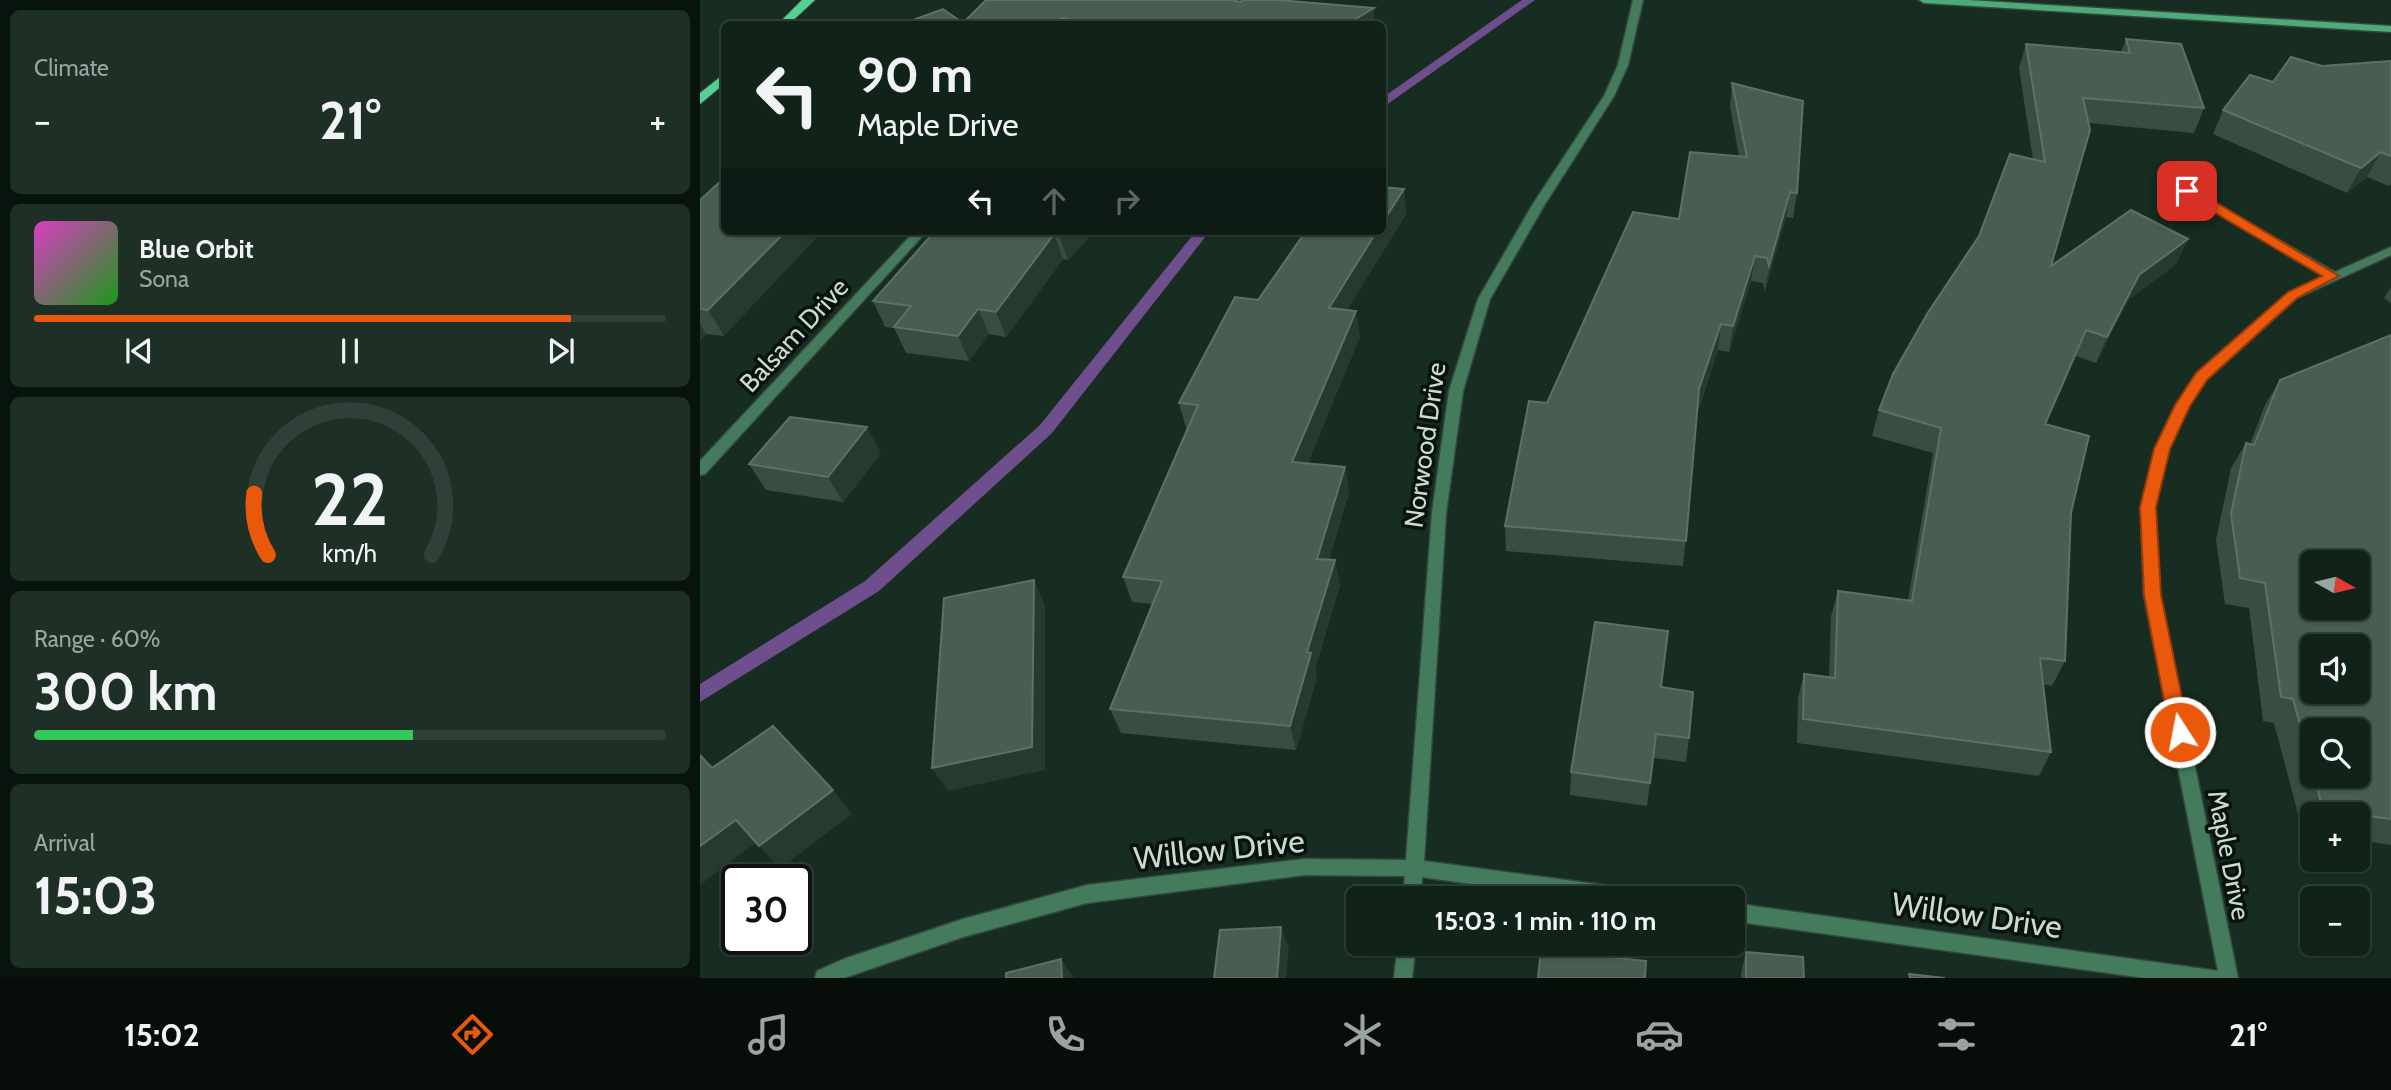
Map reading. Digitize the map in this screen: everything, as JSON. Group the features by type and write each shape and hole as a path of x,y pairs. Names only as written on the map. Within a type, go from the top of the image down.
{"main road":[{"path":"786,21 809,0"},
{"path":"700,100 721,81"}],"street":[{"name":"Norwood Drive","path":"1414,886 1439,513 1456,391 1485,299 1539,204 1609,96 1623,65 1638,0"},
{"path":"1924,0 2391,29"},
{"path":"2187,191 2333,276"},
{"name":"Balsam Drive","path":"700,470 917,235"},
{"name":"Maple Drive","path":"2229,978 2152,595 2148,507 2162,449 2183,405 2202,376 2292,295 2391,251"},
{"name":"Willow Drive","path":"824,978 844,968 963,929 1087,894 1304,867 1416,868 1546,886"},
{"name":"Willow Drive","path":"1745,914 2213,978"},
{"path":"1403,978 1406,956"}],"building":[{"path":"986,0 1278,0 1374,8 1352,21 1082,21 1063,18 1054,21 965,21"},
{"path":"943,9 960,21 910,21"},
{"path":"2126,39 2181,44 2204,108 2083,98 2090,130 2051,266 2131,210 2188,239 2139,275 2107,337 2086,330 2045,424 2089,436 2071,513 2065,661 2040,658 2051,752 1803,719 1804,674 1835,678 1838,591 1912,601 1941,428 1879,410 1893,374 1927,314 1979,236 2010,154 2045,162 2026,44 2130,53"},
{"path":"2291,57 2322,66 2391,61 2391,156 2381,152 2361,168 2223,110 2250,75 2273,82"},
{"path":"1732,83 1803,101 1797,193 1790,192 1769,266 1767,258 1755,256 1733,326 1721,324 1699,389 1686,541 1505,526 1529,401 1547,403 1633,212 1679,219 1690,152 1747,157"},
{"path":"721,181 721,235 782,235 708,310 700,309 700,200"},
{"path":"1386,187 1404,189 1386,217"},
{"path":"931,235 1053,235 996,312 978,309 958,336 894,327 911,306 873,301"},
{"path":"1303,235 1375,235 1329,308 1356,311 1292,462 1345,467 1317,559 1335,560 1307,652 1311,653 1290,726 1110,709 1162,581 1123,577 1198,405 1179,403 1235,297 1258,300"},
{"path":"2391,335 2391,819 2370,816 2370,802 2321,802 2317,788 2370,788 2370,718 2300,718 2300,724 2293,699 2281,697 2265,583 2240,578 2231,514 2246,443 2254,445 2280,380"},
{"path":"790,417 867,427 828,477 749,464"},
{"path":"1034,580 1032,747 932,768 944,598"},
{"path":"1595,622 1668,631 1661,687 1693,692 1689,738 1656,734 1650,783 1571,772"},
{"path":"773,726 833,790 759,846 736,820 700,846 700,755 712,768"},
{"path":"1281,927 1277,978 1214,978 1220,930"},
{"path":"1746,952 1803,957 1804,978 1746,978"},
{"path":"1540,956 1598,956 1646,961 1645,978 1538,978"},
{"path":"1061,959 1062,978 1006,978 1006,973"},
{"path":"1909,974 1945,978 1910,978"}],"waterway":[{"path":"1386,101 1529,0"},
{"path":"700,694 872,586 1046,429 1200,235"}],"route":[{"path":"2180,732 2152,595 2148,507 2162,449 2183,405 2202,376 2292,295 2333,276 2187,191"}]}
